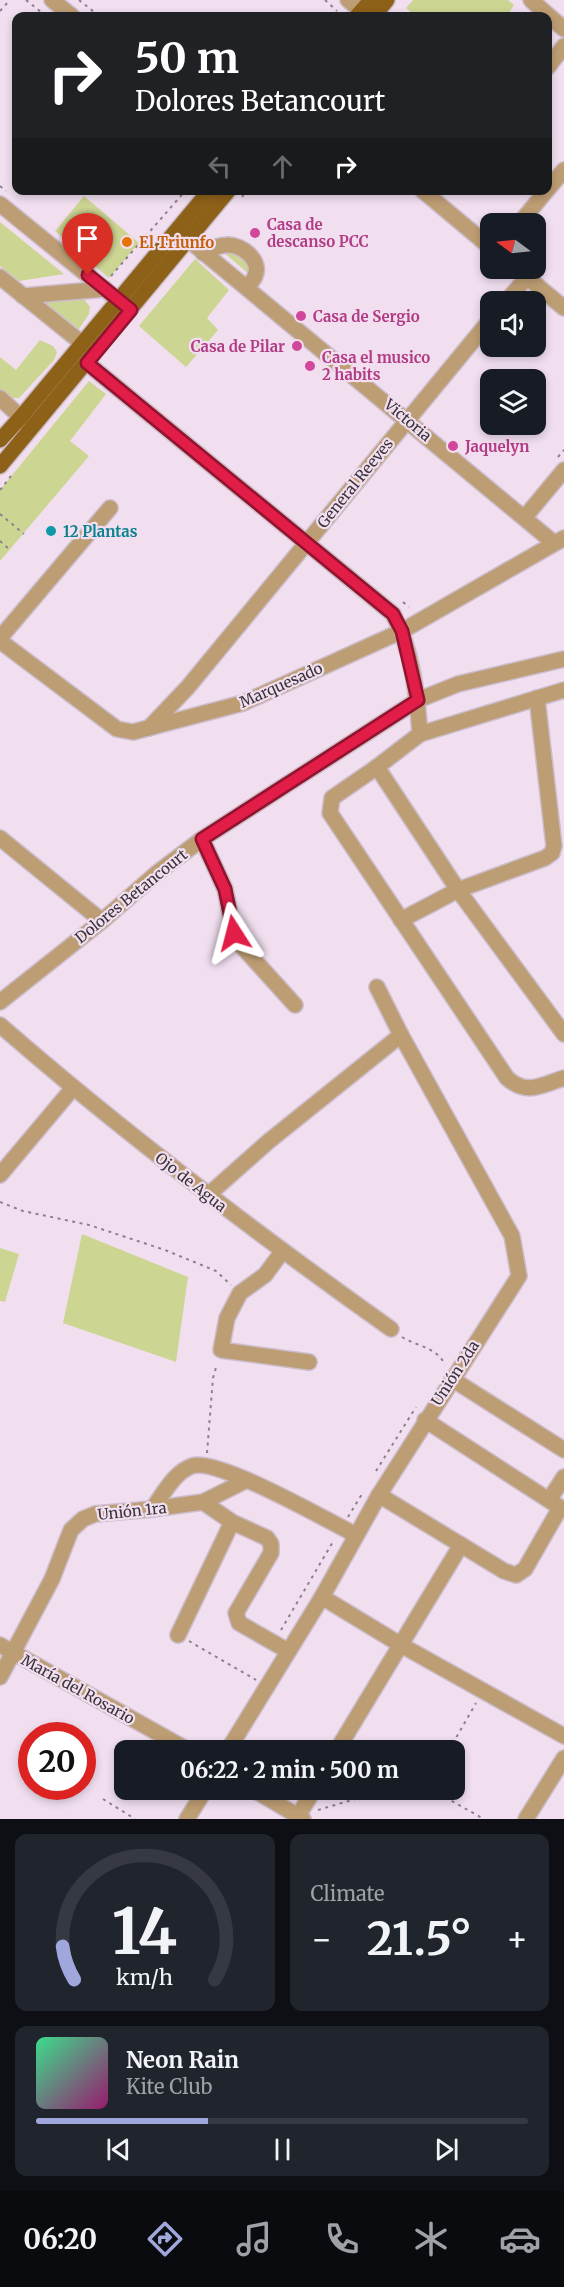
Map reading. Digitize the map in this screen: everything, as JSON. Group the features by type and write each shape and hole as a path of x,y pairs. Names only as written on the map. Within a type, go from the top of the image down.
{"main road":[{"path":"366,12 387,0"},
{"path":"183,235 207,195"},
{"path":"0,440 26,422 87,363 125,305 183,235 224,195"},
{"path":"0,466 26,422 83,344 125,305"}],"street":[{"path":"52,0 67,12"},
{"path":"348,0 366,12"},
{"path":"531,0 545,12"},
{"path":"552,18 564,29"},
{"path":"552,62 564,46"},
{"path":"552,184 564,170"},
{"path":"428,195 480,239"},
{"path":"528,213 543,195"},
{"path":"0,204 107,284 125,305"},
{"name":"Victoria","path":"183,235 525,518 559,540"},
{"path":"203,253 218,246 230,244 239,246 252,258 257,267 256,275 247,288"},
{"path":"0,277 83,344"},
{"path":"529,279 564,308"},
{"path":"23,296 107,284"},
{"name":"General Reeves","path":"149,728 188,687 480,332"},
{"path":"87,363 393,614 402,631 418,700 420,734"},
{"path":"0,398 26,422"},
{"path":"525,518 561,464"},
{"path":"0,639 110,508"},
{"name":"Marquesado","path":"0,639 117,729 133,732 243,703 402,631 559,540"},
{"name":"Dolores Betancourt","path":"0,1002 202,839 418,700 458,684 564,659"},
{"path":"564,690 420,734 332,798 330,813 507,1078 518,1087 530,1089 564,1077"},
{"path":"401,920 458,890 545,858 552,853 554,846 537,698"},
{"path":"377,767 458,890 564,1034"},
{"path":"0,838 102,921"},
{"path":"202,839 225,889 238,942 294,1005"},
{"name":"Unión 2da","path":"234,1740 322,1597 379,1495 425,1420 519,1276 512,1236 400,1035 377,987"},
{"name":"Ojo de Agua","path":"0,1025 73,1088 207,1196 391,1329"},
{"path":"207,1196 269,1141 400,1035"},
{"path":"0,1175 73,1088"},
{"path":"282,1252 265,1275 240,1293 227,1318 221,1350 309,1362"},
{"path":"452,1379 564,1450"},
{"path":"425,1420 558,1506"},
{"path":"152,1509 183,1470 193,1465 206,1465 247,1480 356,1535"},
{"path":"379,1495 504,1572 516,1575 525,1569 558,1506 564,1477"},
{"name":"Unión 1ra","path":"0,1677 52,1579 71,1530 83,1519 95,1514 203,1502 247,1480"},
{"path":"203,1502 232,1522 267,1538 271,1544 271,1553 236,1613 239,1623 288,1651"},
{"path":"178,1635 232,1522"},
{"path":"343,1740 461,1545"},
{"path":"322,1597 401,1645 564,1736"},
{"name":"María del Rosario","path":"0,1645 170,1740"},
{"path":"526,1819 564,1758"},
{"path":"188,1819 199,1800"},
{"path":"270,1800 299,1818 309,1800"}],"path":[{"path":"0,11 10,0"},
{"path":"26,0 41,12"},
{"path":"79,0 94,12"},
{"path":"325,0 339,12"},
{"path":"107,284 182,195"},
{"path":"561,464 564,450"},
{"path":"0,514 24,534"},
{"path":"0,541 10,550"},
{"path":"0,1202 23,1211 89,1224 165,1250 216,1271 240,1293"},
{"path":"391,1329 414,1345 429,1348 441,1356 452,1379"},
{"path":"206,1465 213,1378 221,1350"},
{"path":"178,1635 267,1686"},
{"path":"455,1740 478,1701"},
{"path":"103,1799 135,1819"},
{"path":"299,1818 355,1800"},
{"path":"450,1800 484,1819"}],"green space":[{"path":"413,0 508,0 514,5 510,12 410,12 406,8"},
{"path":"84,196 139,243 109,278 55,231"},
{"path":"0,222 64,274 19,281 0,266"},
{"path":"222,251 238,252 250,267 249,274"},
{"path":"195,259 229,290 207,318 218,330 186,367 139,326"},
{"path":"84,299 90,307 89,314 79,329 43,303"},
{"path":"40,340 53,346 57,352 54,360 19,398 13,398 0,390 0,357 16,370"},
{"path":"89,381 106,394 70,441 89,456 0,561 0,490"},
{"path":"82,1234 188,1277 176,1362 63,1323"},
{"path":"0,1248 19,1254 5,1302 0,1301"}],"place":[{"name":"Casa de descanso PCC","path":"255,233"},
{"name":"El Triunfo","path":"127,242"},
{"name":"Casa de Sergio","path":"301,316"},
{"name":"Casa de Pilar","path":"297,346"},
{"name":"Casa el musico 2 habits","path":"310,366"},
{"name":"Jaquelyn","path":"453,446"},
{"name":"12 Plantas","path":"51,531"}],"route":[{"path":"88,275 131,310 87,363 393,614 402,631 418,700 202,839 225,889 234,933"}]}
